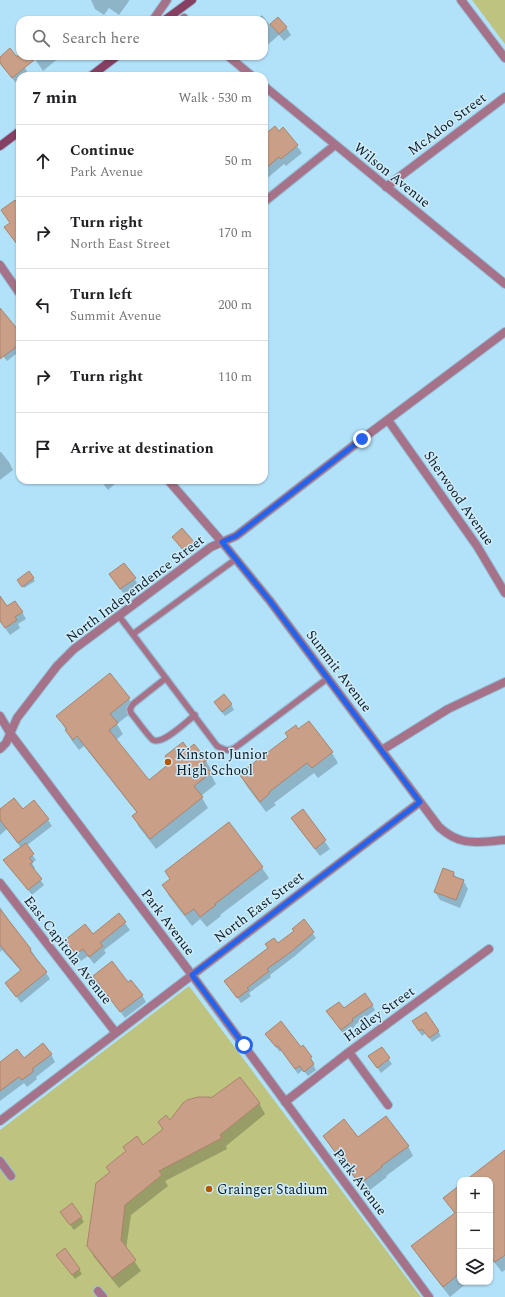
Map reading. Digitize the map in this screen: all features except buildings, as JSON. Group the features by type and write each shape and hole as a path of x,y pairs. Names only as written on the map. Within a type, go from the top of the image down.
{"main road":[{"path":"170,16 192,0"},
{"path":"96,72 112,60"},
{"path":"0,146 16,134"}],"street":[{"path":"156,16 167,0"},
{"path":"461,0 505,58"},
{"path":"233,60 247,72"},
{"name":"Wilson Avenue","path":"268,89 505,284"},
{"name":"McAdoo Street","path":"386,187 505,97"},
{"path":"268,199 335,145"},
{"path":"0,265 16,288"},
{"name":"North Independence Street","path":"0,749 6,743 17,718 57,666 74,649 211,547 236,536 505,332"},
{"name":"Sherwood Avenue","path":"388,420 477,546 505,593"},
{"name":"Summit Avenue","path":"171,484 222,542 270,601 438,827 448,835 461,841 470,842 505,840"},
{"path":"382,750 448,709 505,682"},
{"name":"Park Avenue","path":"0,716 10,733 192,975 429,1297"},
{"name":"North East Street","path":"0,1121 420,802"},
{"name":"East Capitola Avenue","path":"0,883 116,1033"},
{"name":"Hadley Street","path":"285,1102 349,1052 489,949"},
{"path":"349,1052 388,1105"},
{"path":"0,1161 11,1176"}],"lane":[{"path":"133,634 236,559"},
{"path":"119,616 218,746 224,750 230,750 328,678"},
{"path":"166,678 133,704 130,709 152,739 160,741 195,715"}],"green space":[{"path":"472,0 505,0 505,44"},
{"path":"189,986 421,1297 0,1297 0,1130"}],"place":[{"name":"Kinston Junior High School","path":"168,762"},
{"name":"Grainger Stadium","path":"209,1189"}],"route":[{"path":"244,1045 192,975 420,802 270,601 222,542 236,536 362,439"}]}
